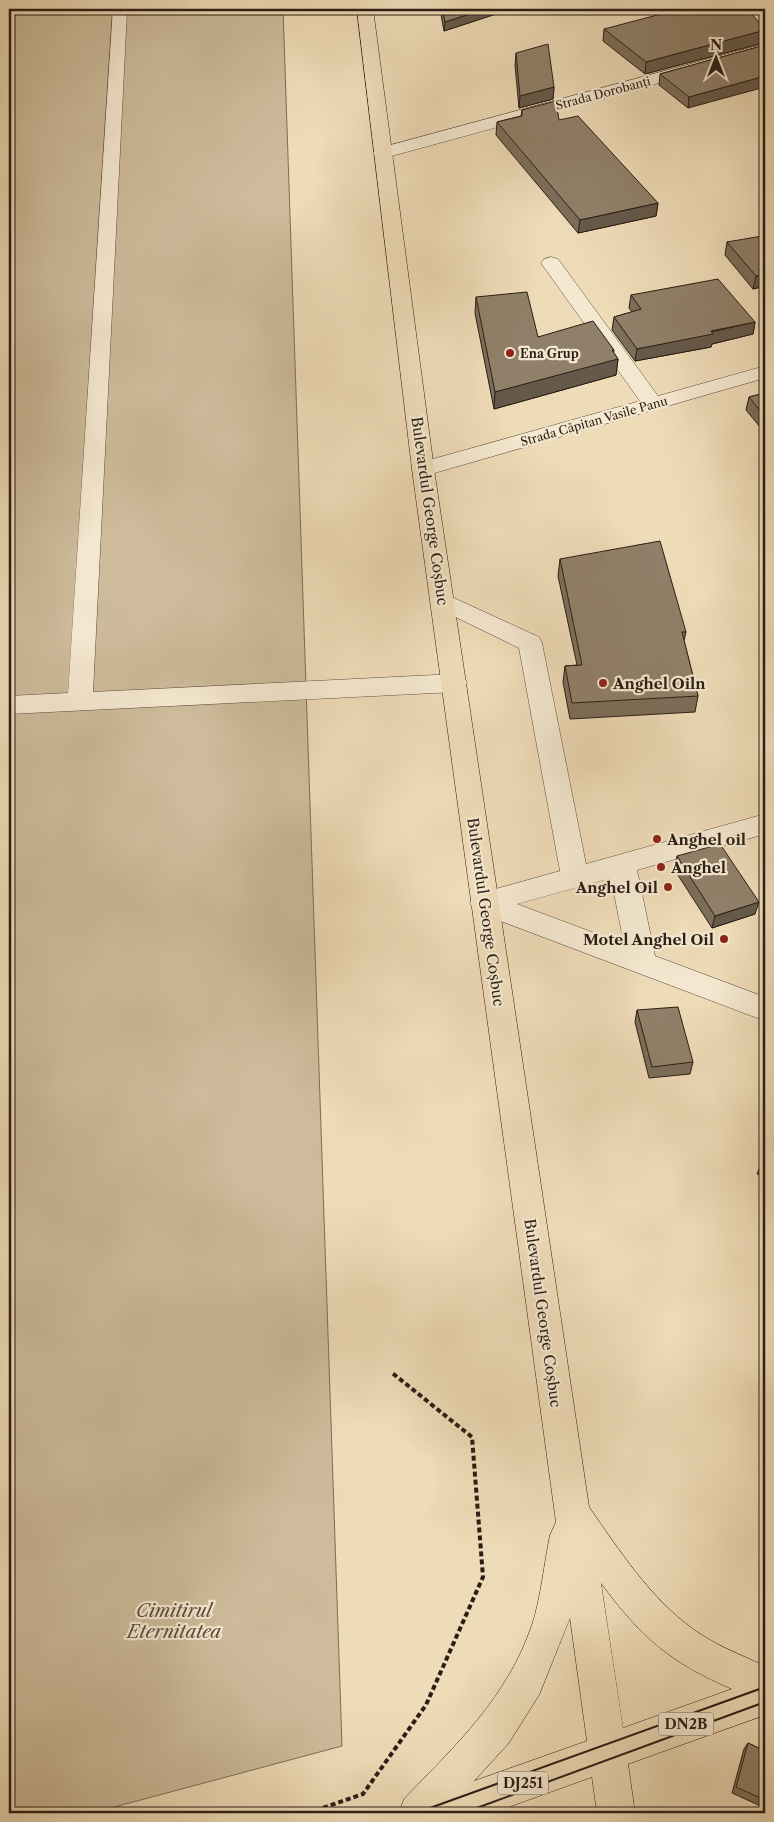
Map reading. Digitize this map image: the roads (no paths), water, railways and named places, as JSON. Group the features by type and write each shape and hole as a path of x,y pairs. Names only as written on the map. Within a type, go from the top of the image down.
{"main road":[{"name":"Bulevardul George Coșbuc","path":"365,9 422,469 455,683 484,903 616,1813"},
{"path":"572,1514 624,1584 672,1636 717,1664 765,1685"},
{"path":"418,1813 495,1731 526,1682 550,1625 572,1514"},
{"name":"DN2B","path":"607,1752 765,1696"},
{"name":"DJ251","path":"439,1813 607,1752"}],"street":[{"path":"80,702 119,11"},
{"name":"Strada Dorobanți","path":"382,154 765,49"},
{"path":"551,263 654,405"},
{"name":"Strada Căpitan Vasile Panu","path":"422,469 654,405 765,372"},
{"path":"443,602 530,643 575,878"},
{"path":"9,705 455,683"},
{"path":"484,903 765,824"},
{"path":"622,864 642,962"},
{"path":"484,903 765,1009"}],"tram line":[{"path":"416,1813 765,1687"},
{"path":"463,1813 765,1702"}],"place":[{"name":"Ena Grup","path":"510,353"},
{"name":"Anghel Oiln","path":"603,683"},
{"name":"Anghel oil","path":"657,839"},
{"name":"Anghel","path":"661,867"},
{"name":"Anghel Oil","path":"668,887"},
{"name":"Motel Anghel Oil","path":"724,939"}],"park label":[{"name":"Cimitirul Eternitatea","path":"174,1621"}]}
